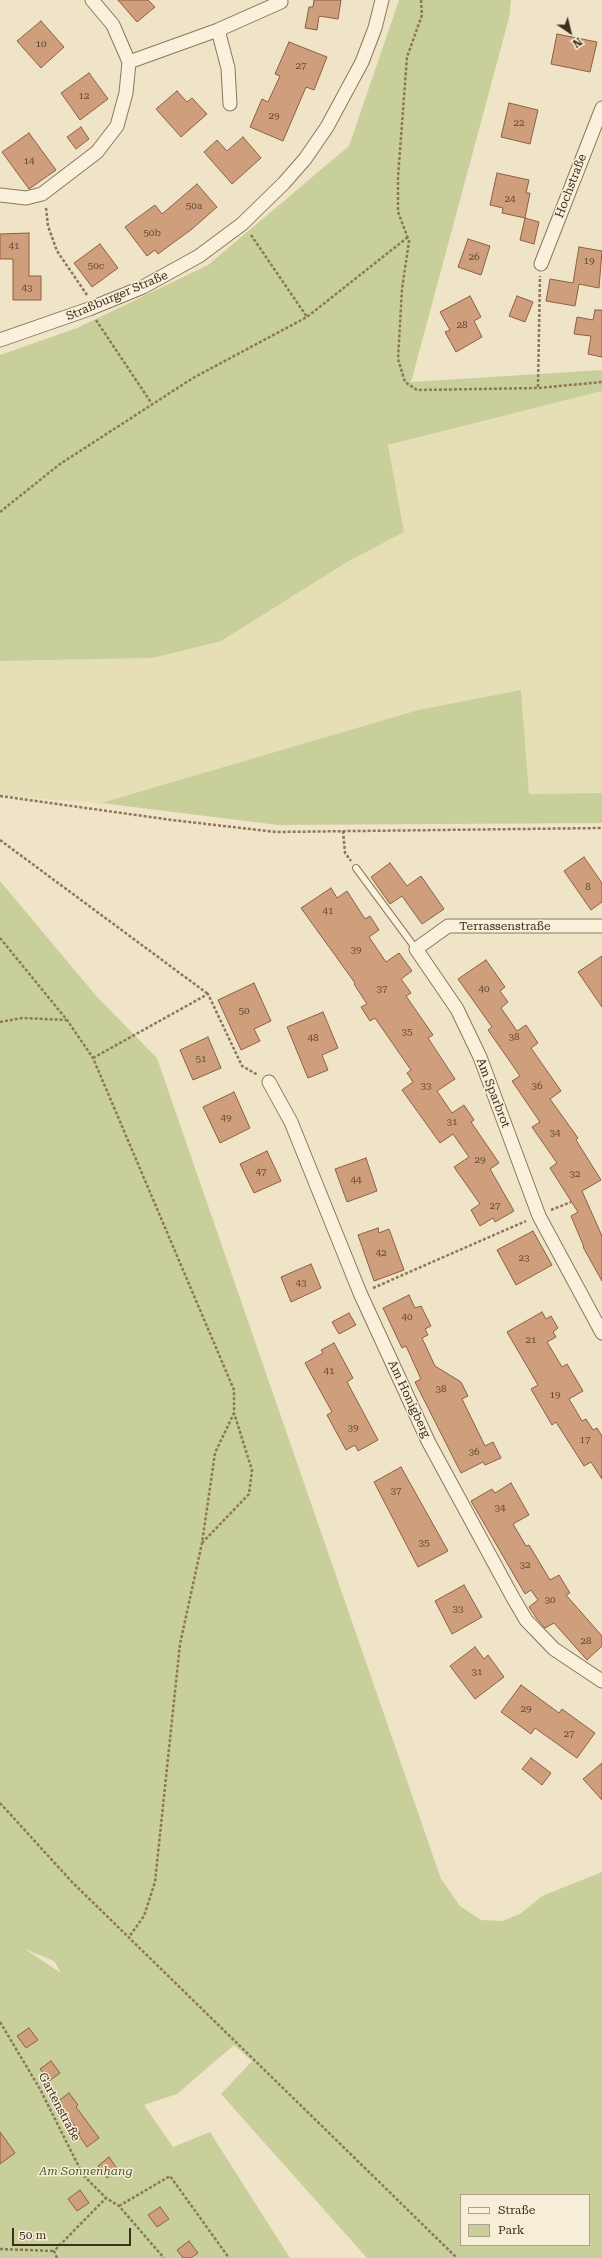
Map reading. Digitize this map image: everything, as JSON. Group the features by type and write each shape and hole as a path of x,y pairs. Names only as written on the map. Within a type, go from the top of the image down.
{"street":[{"path":"0,195 26,198 42,194 97,152 116,126 126,93 128,62 113,26 92,0"},
{"name":"Straßburger Straße","path":"0,340 89,310 171,273 242,224 284,183 305,159 326,128 362,62 375,28 382,0"},
{"path":"128,62 218,30 281,2"},
{"path":"218,30 228,68 230,104"},
{"name":"Hochstraße","path":"541,264 602,108"},
{"name":"Terrassenstraße","path":"416,949 448,926 602,926"},
{"name":"Am Sparbrot","path":"416,949 457,1009 480,1058 539,1216 602,1334"},
{"name":"Am Honigberg","path":"269,1082 291,1122 360,1294 428,1441 526,1620 554,1649 602,1680"}],"lane":[{"name":"Am Sparbrot","path":"356,868 416,949"}],"path":[{"path":"421,0 422,15 407,57 398,177 398,212 408,237 402,289 398,359 405,382 417,390 538,388 602,382"},
{"path":"42,194 52,241 57,251 87,295 89,310 152,404"},
{"path":"242,224 308,317"},
{"path":"0,512 60,464 193,378 308,317 408,237"},
{"path":"538,388 541,264"},
{"path":"0,796 172,820 276,832 602,828"},
{"path":"343,831 345,853 356,868"},
{"path":"0,840 208,994 242,1066 269,1082"},
{"path":"0,938 67,1020 93,1058 180,1259 234,1390 234,1413 252,1470 249,1494 202,1543"},
{"path":"93,1058 208,994"},
{"path":"0,1022 22,1018 67,1020"},
{"path":"360,1294 571,1202"},
{"path":"130,1937 144,1916 155,1882 180,1644 202,1543 215,1453 234,1413"},
{"path":"0,1803 72,1882 457,2258"},
{"name":"Gartenstraße","path":"0,2022 40,2090 83,2175 106,2198 119,2206 164,2258"},
{"path":"119,2206 170,2176 229,2258"},
{"path":"0,2249 54,2251 106,2198"},
{"path":"54,2251 57,2258"}],"shaded area":[{"path":"602,391 602,793 529,794 521,691 418,710 101,803 0,796 0,661 152,658 404,532 388,445"}],"green space":[{"path":"399,0 511,0 509,18 411,382 602,370 602,391 388,445 404,532 347,562 221,641 152,658 0,661 0,355 77,328 208,265 349,146"},
{"path":"521,690 529,794 602,793 602,823 278,825 101,803 418,710"},
{"name":"Am Sonnenhang","path":"0,881 98,998 157,1058 441,1879 460,1906 481,1920 502,1921 520,1914 542,1896 602,1872 602,2258 367,2258 221,2094 252,2061 234,2045 177,2094 144,2105 173,2147 210,2132 290,2258 0,2258","holes":["25,1949 54,1961 61,1973"]}],"building":[{"path":"118,0 148,0 155,7 137,22"},
{"path":"314,0 341,0 338,19 319,16 317,30 305,28 309,7 313,7"},
{"path":"41,21 64,47 41,68 17,41"},
{"path":"557,34 597,42 590,72 551,64"},
{"path":"289,42 327,57 314,90 306,87 283,141 250,127 262,99 268,102 280,76 275,74"},
{"path":"89,73 108,99 80,120 61,93"},
{"path":"177,91 187,102 192,98 207,114 181,137 156,109"},
{"path":"509,103 538,110 530,144 501,137"},
{"path":"81,127 89,139 76,149 67,137"},
{"path":"29,133 56,170 29,189 2,152"},
{"path":"243,137 261,158 232,184 204,152 217,140 227,151"},
{"path":"497,173 529,180 526,193 530,193 525,218 502,213 503,208 490,205"},
{"path":"197,184 217,207 192,229 158,254 155,250 147,256 125,227 155,205 162,214"},
{"path":"525,218 539,222 534,244 520,240"},
{"path":"29,233 29,276 41,276 41,300 13,300 13,259 0,259 0,234"},
{"path":"468,239 490,246 481,275 458,267"},
{"path":"100,244 118,268 92,287 74,263"},
{"path":"579,247 602,251 599,288 579,284 575,306 546,301 550,279 573,283"},
{"path":"470,296 481,317 474,321 482,337 456,352 445,332 450,330 440,312"},
{"path":"517,296 533,302 525,322 509,316"},
{"path":"595,310 602,310 602,357 588,354 591,336 574,334 577,317 593,320"},
{"path":"584,857 602,883 602,902 591,910 564,871"},
{"path":"390,863 407,886 421,876 444,909 422,924 402,896 390,904 371,877"},
{"path":"331,888 337,898 347,891 365,919 370,916 379,930 369,937 386,962 399,953 412,971 401,979 411,993 406,996 433,1035 428,1038 455,1079 437,1091 452,1113 464,1105 474,1120 471,1122 499,1163 490,1169 514,1211 495,1222 493,1218 480,1226 471,1210 480,1204 454,1167 469,1157 453,1134 440,1143 402,1090 413,1082 407,1073 411,1070 375,1018 370,1021 361,1007 367,1004 354,984 355,983 301,908"},
{"path":"602,956 602,1007 578,972"},
{"path":"486,960 505,987 500,991 508,1002 501,1008 517,1031 526,1025 538,1043 531,1048 561,1091 550,1099 578,1138 576,1140 601,1180 582,1191 602,1236 602,1281 583,1247 571,1216 578,1212 550,1168 557,1163 532,1127 540,1122 512,1081 520,1076 488,1030 492,1027 458,979"},
{"path":"254,983 271,1021 254,1029 260,1041 241,1050 218,1000"},
{"path":"323,1012 338,1048 322,1055 328,1070 308,1078 287,1027"},
{"path":"208,1037 221,1068 193,1080 180,1050"},
{"path":"234,1092 250,1128 220,1143 203,1107"},
{"path":"267,1151 281,1181 254,1193 240,1164"},
{"path":"366,1158 377,1191 347,1202 335,1169"},
{"path":"378,1228 379,1233 389,1229 404,1270 374,1281 358,1235"},
{"path":"533,1231 552,1265 516,1285 497,1250"},
{"path":"311,1264 321,1288 291,1302 281,1277"},
{"path":"409,1295 415,1308 421,1306 431,1326 425,1329 428,1335 422,1338 435,1366 461,1382 468,1396 462,1399 485,1446 493,1442 501,1458 485,1465 483,1462 461,1473 415,1382 421,1379 406,1346 402,1348 383,1308"},
{"path":"542,1312 546,1319 551,1316 558,1328 553,1332 556,1337 547,1342 562,1367 567,1364 583,1391 569,1399 582,1421 586,1419 593,1430 597,1428 602,1436 602,1479 591,1462 584,1466 556,1422 552,1425 531,1389 538,1385 507,1332"},
{"path":"349,1313 356,1325 339,1334 332,1322"},
{"path":"334,1343 353,1378 347,1382 378,1440 358,1451 355,1445 346,1450 327,1415 332,1412 305,1363 323,1353 321,1350"},
{"path":"401,1467 448,1551 418,1567 374,1482"},
{"path":"511,1483 529,1515 513,1524 526,1546 529,1545 550,1580 559,1575 570,1593 566,1595 602,1636 602,1646 587,1660 554,1623 545,1628 537,1619 529,1607 538,1600 531,1590 525,1594 471,1501 492,1489 495,1493"},
{"path":"464,1585 482,1617 452,1634 435,1601"},
{"path":"475,1647 484,1659 488,1655 504,1677 475,1699 450,1666"},
{"path":"521,1685 559,1713 562,1709 595,1733 577,1758 535,1728 531,1734 501,1712"},
{"path":"531,1758 551,1773 542,1785 522,1769"},
{"path":"602,1763 602,1800 583,1779"},
{"path":"29,2028 38,2040 26,2048 17,2036"},
{"path":"51,2061 60,2073 49,2081 40,2069"},
{"path":"69,2093 78,2105 76,2107 99,2138 87,2147 78,2134 80,2133 57,2102"},
{"path":"0,2132 15,2153 0,2164"},
{"path":"109,2157 118,2170 107,2178 98,2166"},
{"path":"80,2190 89,2203 77,2211 68,2199"},
{"path":"160,2207 169,2219 157,2227 148,2215"},
{"path":"189,2241 198,2253 191,2258 183,2258 177,2250"}]}
